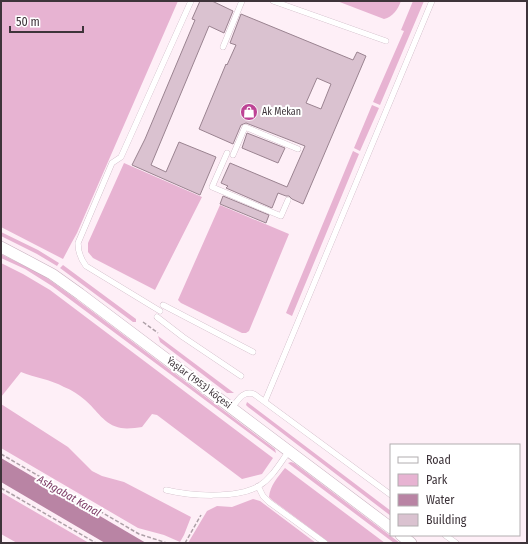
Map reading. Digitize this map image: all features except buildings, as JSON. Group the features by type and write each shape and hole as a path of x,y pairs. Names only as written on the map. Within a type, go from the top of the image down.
{"street":[{"name":"Ýaşlar (1953) köçesi","path":"1,247 46,271 80,294 390,527"},
{"path":"402,536 411,543"}],"lane":[{"path":"160,312 86,266 80,258 78,243 112,163 121,157 191,1"},
{"path":"223,47 242,1"},
{"path":"273,1 386,40"},
{"path":"265,401 432,1"},
{"path":"233,155 245,127 298,149"},
{"path":"227,153 212,187 281,216 288,200"},
{"path":"164,305 253,352"},
{"path":"157,317 183,337 241,376"},
{"path":"232,408 242,396 249,392 265,401 390,494"},
{"path":"166,490 177,493 204,496 247,491 266,480 290,452"},
{"path":"258,486 263,496 269,502 325,543"},
{"path":"446,536 456,543"}],"path":[{"path":"143,322 158,332"},
{"path":"1,454 139,534 167,543"},
{"path":"1,488 96,543"},
{"path":"185,543 201,515"}],"green space":[{"path":"1,1 178,1 77,233 63,259 1,227"},
{"path":"337,1 401,1 395,12 384,19"},
{"path":"413,1 424,1 380,105 373,102 404,31 401,30"},
{"path":"372,105 379,108 360,151 354,148"},
{"path":"353,151 359,154 292,316 286,313"},
{"path":"124,163 202,197 155,290 93,258 88,252 88,243"},
{"path":"220,205 289,234 249,331 246,333 242,333 181,303 178,300"},
{"path":"1,232 38,250 59,263 57,266 1,236"},
{"path":"1,254 43,275 275,449 276,453 52,286 25,269 1,258"},
{"path":"1,263 50,290 273,458 262,474 242,479 157,415 152,414 142,427 121,428 110,424 85,400 73,391 53,382 21,372 1,397"},
{"path":"63,265 136,319 136,322 133,322 60,268"},
{"path":"158,336 234,393 227,393 160,342"},
{"path":"247,402 390,510 390,515 248,407 246,405"},
{"path":"1,404 68,447 92,471 102,476 124,482 191,517 180,542 164,535 138,528 1,448"},
{"path":"288,463 294,463 400,543 394,543"},
{"path":"285,468 385,543 330,543 272,500 269,497 271,489"},
{"path":"1,492 89,543 17,543 1,534"},
{"path":"253,499 260,501 316,543 188,543 207,511 217,506 232,507"}],"water":[{"path":"1,458 146,543 105,543 1,482"}],"place":[{"name":"Ak Mekan","path":"249,112"}],"water label":[{"name":"Ashgabat Kanal","path":"69,496"}]}
